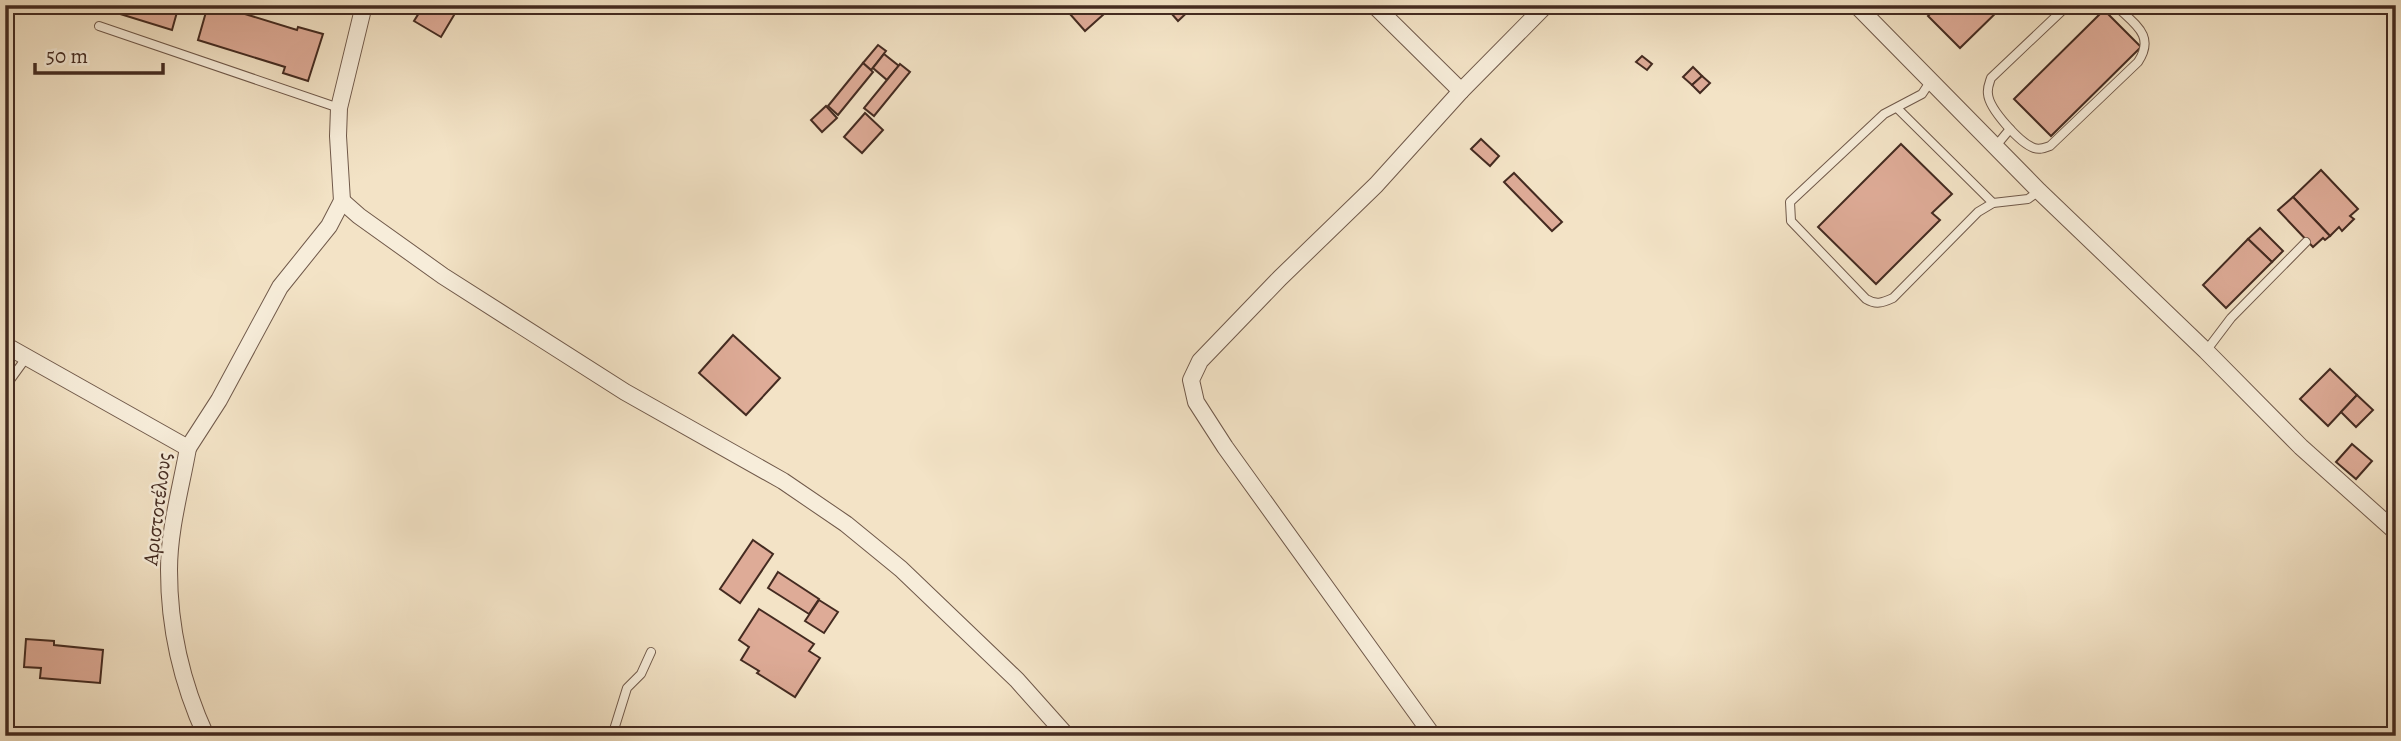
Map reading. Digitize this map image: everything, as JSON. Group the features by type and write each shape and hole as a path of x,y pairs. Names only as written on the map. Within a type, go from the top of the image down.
{"street":[{"path":"188,448 219,400 280,287 329,226 342,201 339,108 364,5"},
{"path":"1433,736 1225,447 1196,402 1191,380 1200,361 1280,278 1376,186 1461,91 1546,5"},
{"path":"1856,5 2039,191 2206,351 2301,447 2396,532"},
{"path":"1377,6 1461,91"},
{"path":"342,201 443,275 625,392 783,481 846,524 901,569 1049,714 1067,736"},
{"name":"Αριστοτέλους","path":"5,345 188,448 175,516 169,568 171,614 183,673 206,736"}],"lane":[{"path":"2068,5 1991,78 1988,87 1990,103 2010,129 2037,149 2050,146 2138,62 2144,52 2147,43 2143,33 2115,5"},
{"path":"99,26 339,108"},
{"path":"1930,82 1922,94 1884,114 1790,202 1791,220 1866,299 1872,303 1882,303 1893,298 1979,212 1993,203 2028,199 2039,191"},
{"path":"1897,108 1993,203"},
{"path":"1995,147 2010,129"},
{"path":"2206,351 2231,318 2306,242"},
{"path":"5,387 26,358"},
{"path":"612,736 627,688 640,674 650,652"}],"building":[{"path":"91,5 179,5 172,30"},
{"path":"208,5 216,5 297,30 298,27 323,34 308,81 283,73 285,67 198,40"},
{"path":"424,5 460,5 441,37 414,21"},
{"path":"1062,5 1114,5 1085,31"},
{"path":"1164,5 1195,5 1178,21"},
{"path":"1939,5 2004,5 1960,48 1928,16"},
{"path":"2104,10 2141,47 2051,136 2014,99"},
{"path":"878,45 886,51 871,70 863,63"},
{"path":"884,54 899,66 887,80 873,68"},
{"path":"1642,56 1652,64 1647,70 1636,62"},
{"path":"863,63 873,72 838,115 828,106"},
{"path":"900,64 910,72 874,116 864,108"},
{"path":"1693,67 1702,76 1692,85 1683,77"},
{"path":"1702,76 1710,83 1700,93 1692,85"},
{"path":"826,106 837,118 822,132 811,120"},
{"path":"865,113 883,130 862,153 844,137"},
{"path":"1481,139 1499,156 1490,166 1471,149"},
{"path":"1901,144 1952,194 1932,213 1940,220 1876,284 1818,227"},
{"path":"2321,170 2358,209 2350,216 2354,219 2342,231 2339,227 2330,236 2293,197"},
{"path":"1514,173 1562,222 1552,231 1504,182"},
{"path":"2293,197 2330,236 2325,240 2323,238 2313,247 2278,210"},
{"path":"2260,228 2283,251 2272,262 2248,239"},
{"path":"2248,239 2272,262 2226,308 2203,285"},
{"path":"733,335 780,378 746,415 699,373"},
{"path":"2330,369 2357,395 2328,426 2300,399"},
{"path":"2357,395 2373,410 2356,427 2341,412"},
{"path":"2352,444 2372,461 2356,479 2336,462"},
{"path":"753,540 773,554 740,603 720,589"},
{"path":"778,572 819,599 809,614 768,588"},
{"path":"819,600 838,612 824,633 805,621"},
{"path":"759,609 814,644 809,651 820,658 795,697 741,660 749,647 739,640"},
{"path":"26,639 103,650 100,683 40,678 41,668 24,667"}]}
